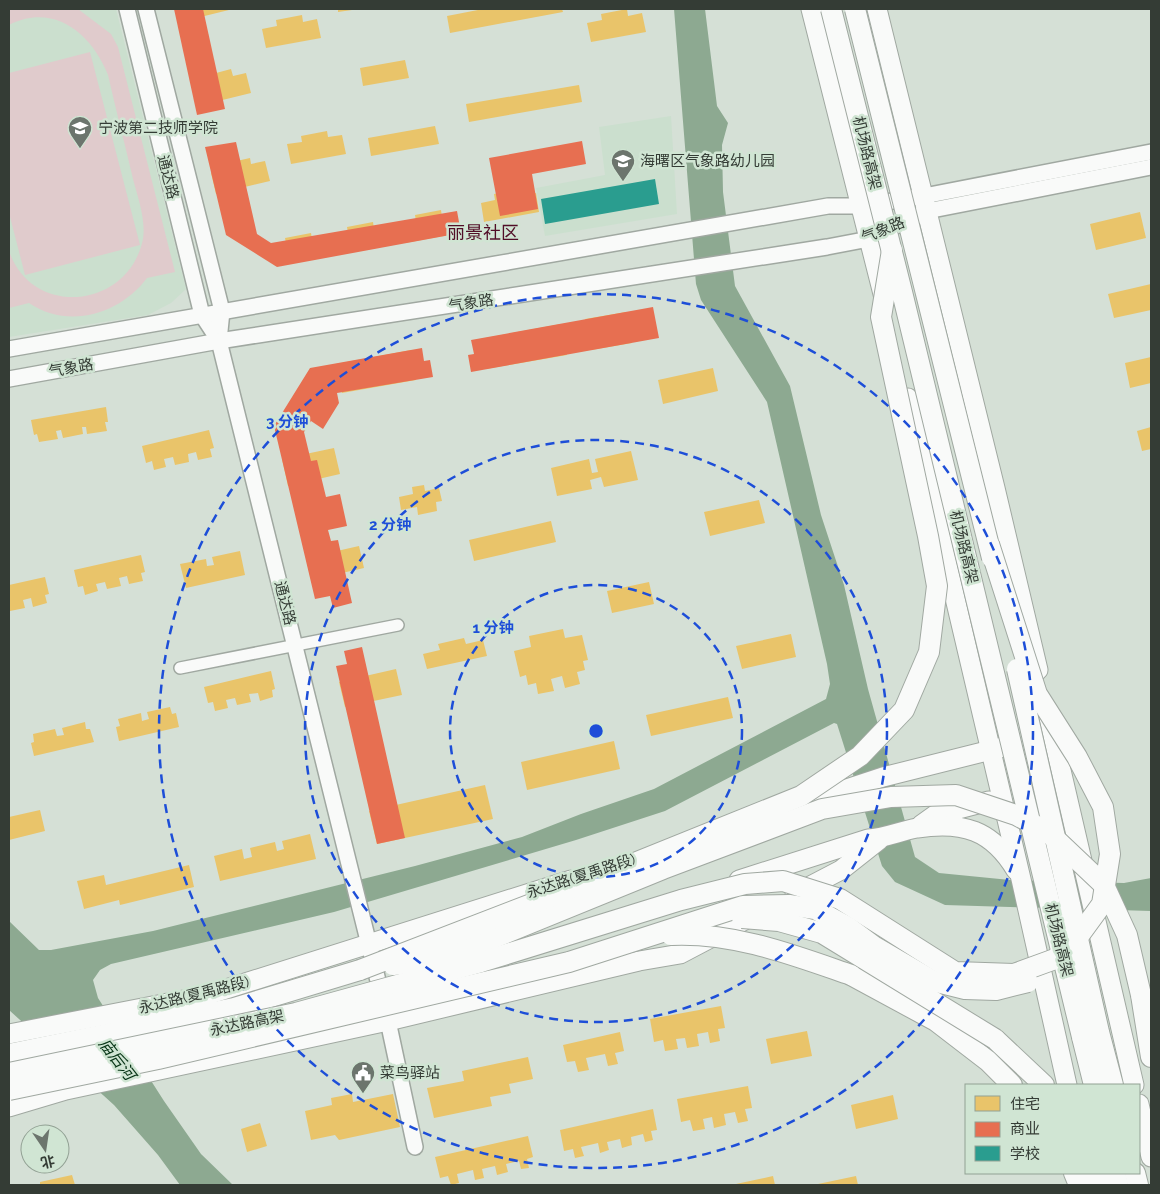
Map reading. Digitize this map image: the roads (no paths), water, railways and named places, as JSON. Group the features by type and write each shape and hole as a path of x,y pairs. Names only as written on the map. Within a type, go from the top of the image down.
{"highway":[{"name":"机场路高架","path":"831,9 892,250 1094,1084"},
{"name":"机场路高架","path":"855,9 988,544 1113,1084"},
{"path":"360,970 560,893 801,796 860,756 904,710 929,652 937,586 881,317 892,250"},
{"path":"9,1090 158,1059 560,964 743,906 788,905 815,909 848,927 875,947 934,982 965,989 996,990 1026,983 1050,973 1102,904 1110,854 1103,807 1077,758 1037,694 988,544"},
{"path":"360,970 422,962 479,944 663,869 822,809 891,797 956,795 1016,815 1048,832 1104,885 1127,935 1141,995 1151,1057"},
{"path":"482,962 681,900 745,884 783,881 840,899 955,972 1014,974 1055,959 1075,940"},
{"path":"715,916 779,920 822,932 995,1039 1043,1084"},
{"path":"482,962 648,937 692,934 762,945 851,974 936,1021 988,1061 1011,1084"},
{"name":"永达路高架","path":"9,1073 296,1013 482,962"},
{"name":"永达路高架","path":"9,1054 234,1008 360,970"},
{"path":"1098,1174 1104,1185"}],"main road":[{"path":"810,9 869,239 992,752 1067,1084"},
{"path":"877,9 926,204 1134,1084"},
{"name":"永达路(夏禹路段)","path":"9,1034 204,996 368,946 883,777 992,752 1051,728"},
{"path":"916,828 935,815 1002,798"},
{"path":"9,1082 185,1046 381,996 874,838 916,828 940,826 963,828 985,835 1011,861 1021,880"},
{"path":"9,1107 66,1090 140,1073 388,1021 639,961 680,954 841,870 874,838"},
{"path":"1140,1108 1151,1157"}],"street":[{"name":"通达路","path":"127,9 202,314 219,342 388,1021 415,1147"},
{"name":"通达路","path":"146,9 222,311 219,342"},
{"path":"926,204 1151,152"},
{"path":"926,204 1151,167"},
{"name":"气象路","path":"9,349 828,206 926,204"},
{"name":"气象路","path":"9,378 219,342 723,264 869,239 926,204"},
{"path":"180,668 296,647 398,625"}],"water":[{"name":"庙后河","path":"674,9 705,9 717,106 728,123 722,145 723,192 735,286 790,386 821,515 844,585 868,689 915,857 939,873 1010,880 1124,883 1151,878 1151,911 945,905 895,882 882,866 837,724 834,723 665,811 576,840 334,912 111,964 100,970 93,980 98,998 164,1101 201,1154 233,1185 180,1185 158,1155 114,1105 9,1010 9,921 39,950 51,950 153,931 415,866 522,837 654,789 826,699 830,684 827,664 767,402 701,300 696,284"}],"place":[{"name":"宁波第二技师学院","path":"80,149"},
{"name":"海曙区气象路幼儿园","path":"623,182"},
{"name":"菜鸟驿站","path":"363,1094"}],"district":[{"name":"丽景社区","path":"483,232"}]}
